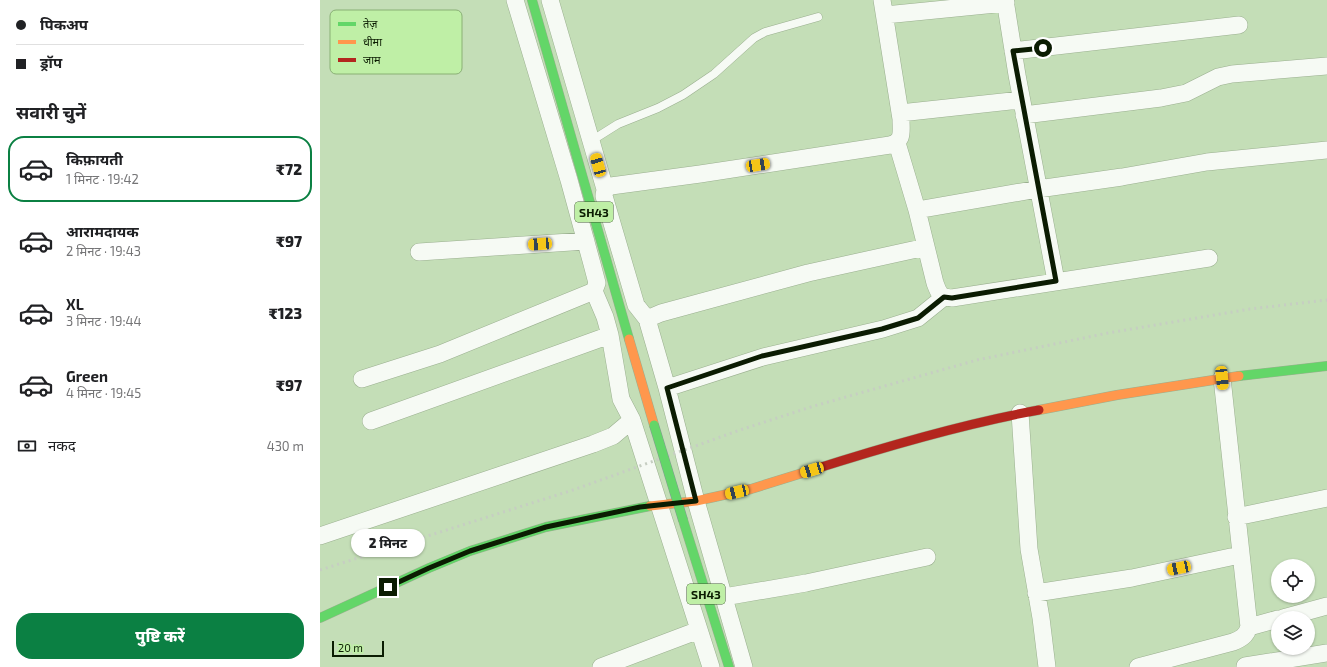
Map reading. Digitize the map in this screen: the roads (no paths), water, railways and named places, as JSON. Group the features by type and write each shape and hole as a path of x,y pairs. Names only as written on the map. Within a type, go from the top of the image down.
{"street":[{"path":"515,0 586,241 597,283 594,291 605,317 610,335 621,399 627,424 659,506 711,667"},
{"name":"SH43","path":"532,0 654,425 729,667"},
{"path":"550,0 605,191 604,196 636,305 647,319 667,388 696,501 744,667"},
{"path":"1056,281 1023,108 1005,2 884,8 900,113 901,133 897,143 917,210 935,283 939,292 944,297 952,298 1209,258"},
{"path":"1013,51 1239,25"},
{"path":"900,113 1023,108 1160,98 1186,93 1218,77 1232,74 1327,66"},
{"path":"605,191 611,186 700,174 897,143"},
{"path":"917,210 1207,162 1327,150"},
{"path":"419,252 586,241"},
{"path":"647,319 661,313 808,273 926,247"},
{"path":"362,380 440,354 594,291"},
{"path":"667,388 762,356 882,329 918,318 944,297"},
{"path":"371,421 610,335"},
{"path":"320,618 470,551 546,527 640,507 696,501 751,489 888,446 1020,413 1222,378 1327,366"},
{"path":"1222,378 1240,554 1245,633 1245,666 1327,653"},
{"path":"1020,413 1029,549 1047,667"},
{"path":"320,536 593,444 613,436 627,424"},
{"path":"1236,517 1327,498"},
{"path":"1036,593 1132,578 1240,554"},
{"path":"724,597 806,583 927,557"},
{"path":"1309,611 1327,606"},
{"path":"1138,667 1233,642 1245,633 1271,622"},
{"path":"601,667 699,630"}],"lane":[{"path":"591,141 618,124 658,108 683,95 714,74 754,38 765,32 818,17"}],"railway":[{"path":"320,570 573,490 740,430 814,406 977,360 1108,333 1250,309 1327,300"}]}
